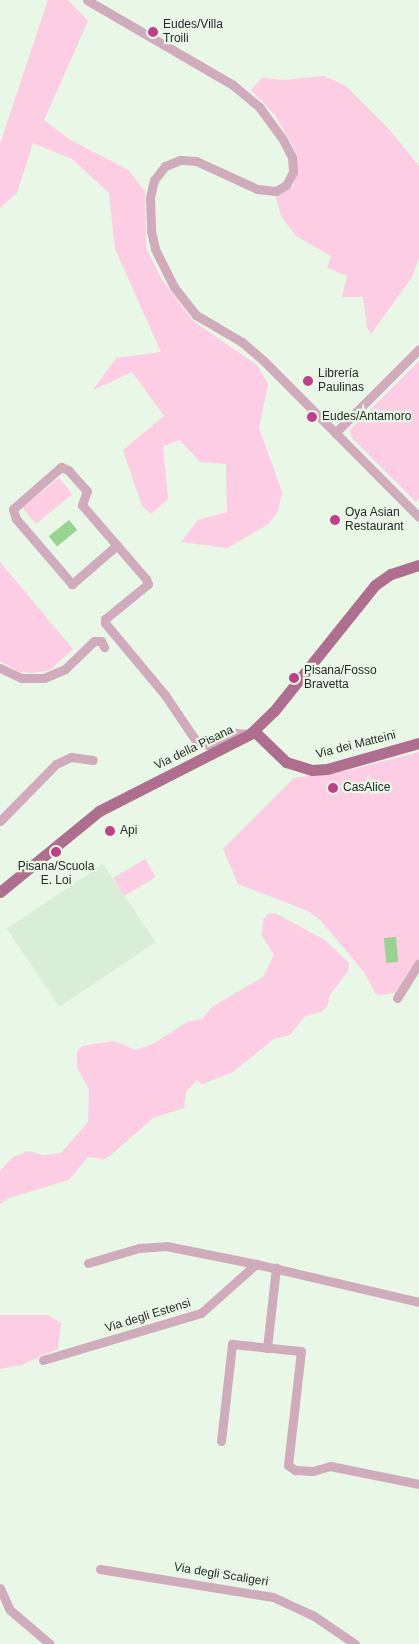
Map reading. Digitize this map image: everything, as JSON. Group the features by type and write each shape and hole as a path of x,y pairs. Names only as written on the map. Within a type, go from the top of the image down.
{"main road":[{"name":"Via della Pisana","path":"0,892 99,812 252,732 280,704 375,585 391,574 419,564"},
{"name":"Via dei Matteini","path":"252,732 286,762 312,770 327,769 419,743"}],"street":[{"path":"87,0 233,85 260,108 286,144 293,164 292,177 286,186 276,191 258,189 196,161 170,162 158,174 152,187 150,231 167,274 193,311 208,324 253,351 419,517"},
{"path":"335,432 419,349"},
{"path":"117,545 72,584 16,519 14,509 65,467 87,491 82,505 117,545 148,584 105,619 105,622 164,695 196,741 208,744 236,732 252,732"},
{"path":"0,668 21,678 44,678 65,669 95,640 101,641 104,647"},
{"path":"0,820 56,764 71,757 92,760"},
{"path":"397,998 419,963"},
{"path":"88,1263 139,1248 166,1246 276,1268 419,1302"},
{"name":"Via degli Estensi","path":"43,1360 201,1313 256,1264"},
{"path":"267,1348 276,1268"},
{"path":"221,1442 232,1344 301,1351 288,1465 293,1469 313,1471 330,1466 419,1484"},
{"name":"Via degli Scaligeri","path":"100,1569 273,1597 314,1616 355,1644"},
{"path":"0,1588 10,1610 50,1644"}],"shaded area":[{"path":"48,0 68,0 88,21 44,120 69,139 128,170 145,191 146,248 162,280 193,321 257,365 268,384 259,428 282,492 278,512 267,525 227,548 181,542 198,520 227,512 226,464 200,462 180,440 163,446 168,499 151,514 142,506 123,450 164,416 132,372 93,390 116,358 161,352 115,249 109,193 72,159 33,143 17,193 0,208 0,144"},
{"path":"324,76 346,86 387,127 419,166 419,258 412,277 371,334 367,327 363,297 342,297 347,276 327,268 331,256 296,236 281,216 276,197 292,187 295,180 297,154 275,115 251,90 262,78 285,80"},
{"path":"419,361 419,499 416,502 351,437 350,430"},
{"path":"59,478 72,494 36,524 22,508"},
{"path":"69,520 77,530 57,546 49,536"},
{"path":"0,562 73,649 50,670 33,673 19,672 0,661"},
{"path":"419,752 419,959 395,993 379,995 375,993 364,972 320,920 308,911 238,884 223,849 294,778 346,771"},
{"path":"145,859 156,877 124,896 113,878"},
{"path":"103,864 156,942 59,1007 7,929"},
{"path":"275,913 325,940 349,963 348,971 330,995 327,1007 321,1012 305,1016 290,1035 274,1039 233,1072 203,1084 196,1081 186,1092 184,1108 153,1118 111,1155 104,1159 88,1157 69,1180 9,1198 0,1204 0,1171 13,1157 28,1151 43,1155 61,1153 88,1122 89,1089 77,1068 77,1052 82,1046 114,1041 136,1050 153,1044 187,1022 202,1019 212,1007 263,977 274,955 262,936 263,920 267,914"},
{"path":"396,937 398,962 386,963 384,938"},
{"path":"0,1315 48,1315 61,1323 58,1349 21,1365 0,1369"}],"place":[{"name":"Eudes/Villa Troili","path":"153,32"},
{"name":"Librería Paulinas","path":"308,381"},
{"name":"Eudes/Antamoro","path":"312,417"},
{"name":"Oya Asian Restaurant","path":"335,520"},
{"name":"Pisana/Fosso Bravetta","path":"294,678"},
{"name":"CasAlice","path":"333,788"},
{"name":"Api","path":"110,831"},
{"name":"Pisana/Scuola E. Loi","path":"56,852"}]}
